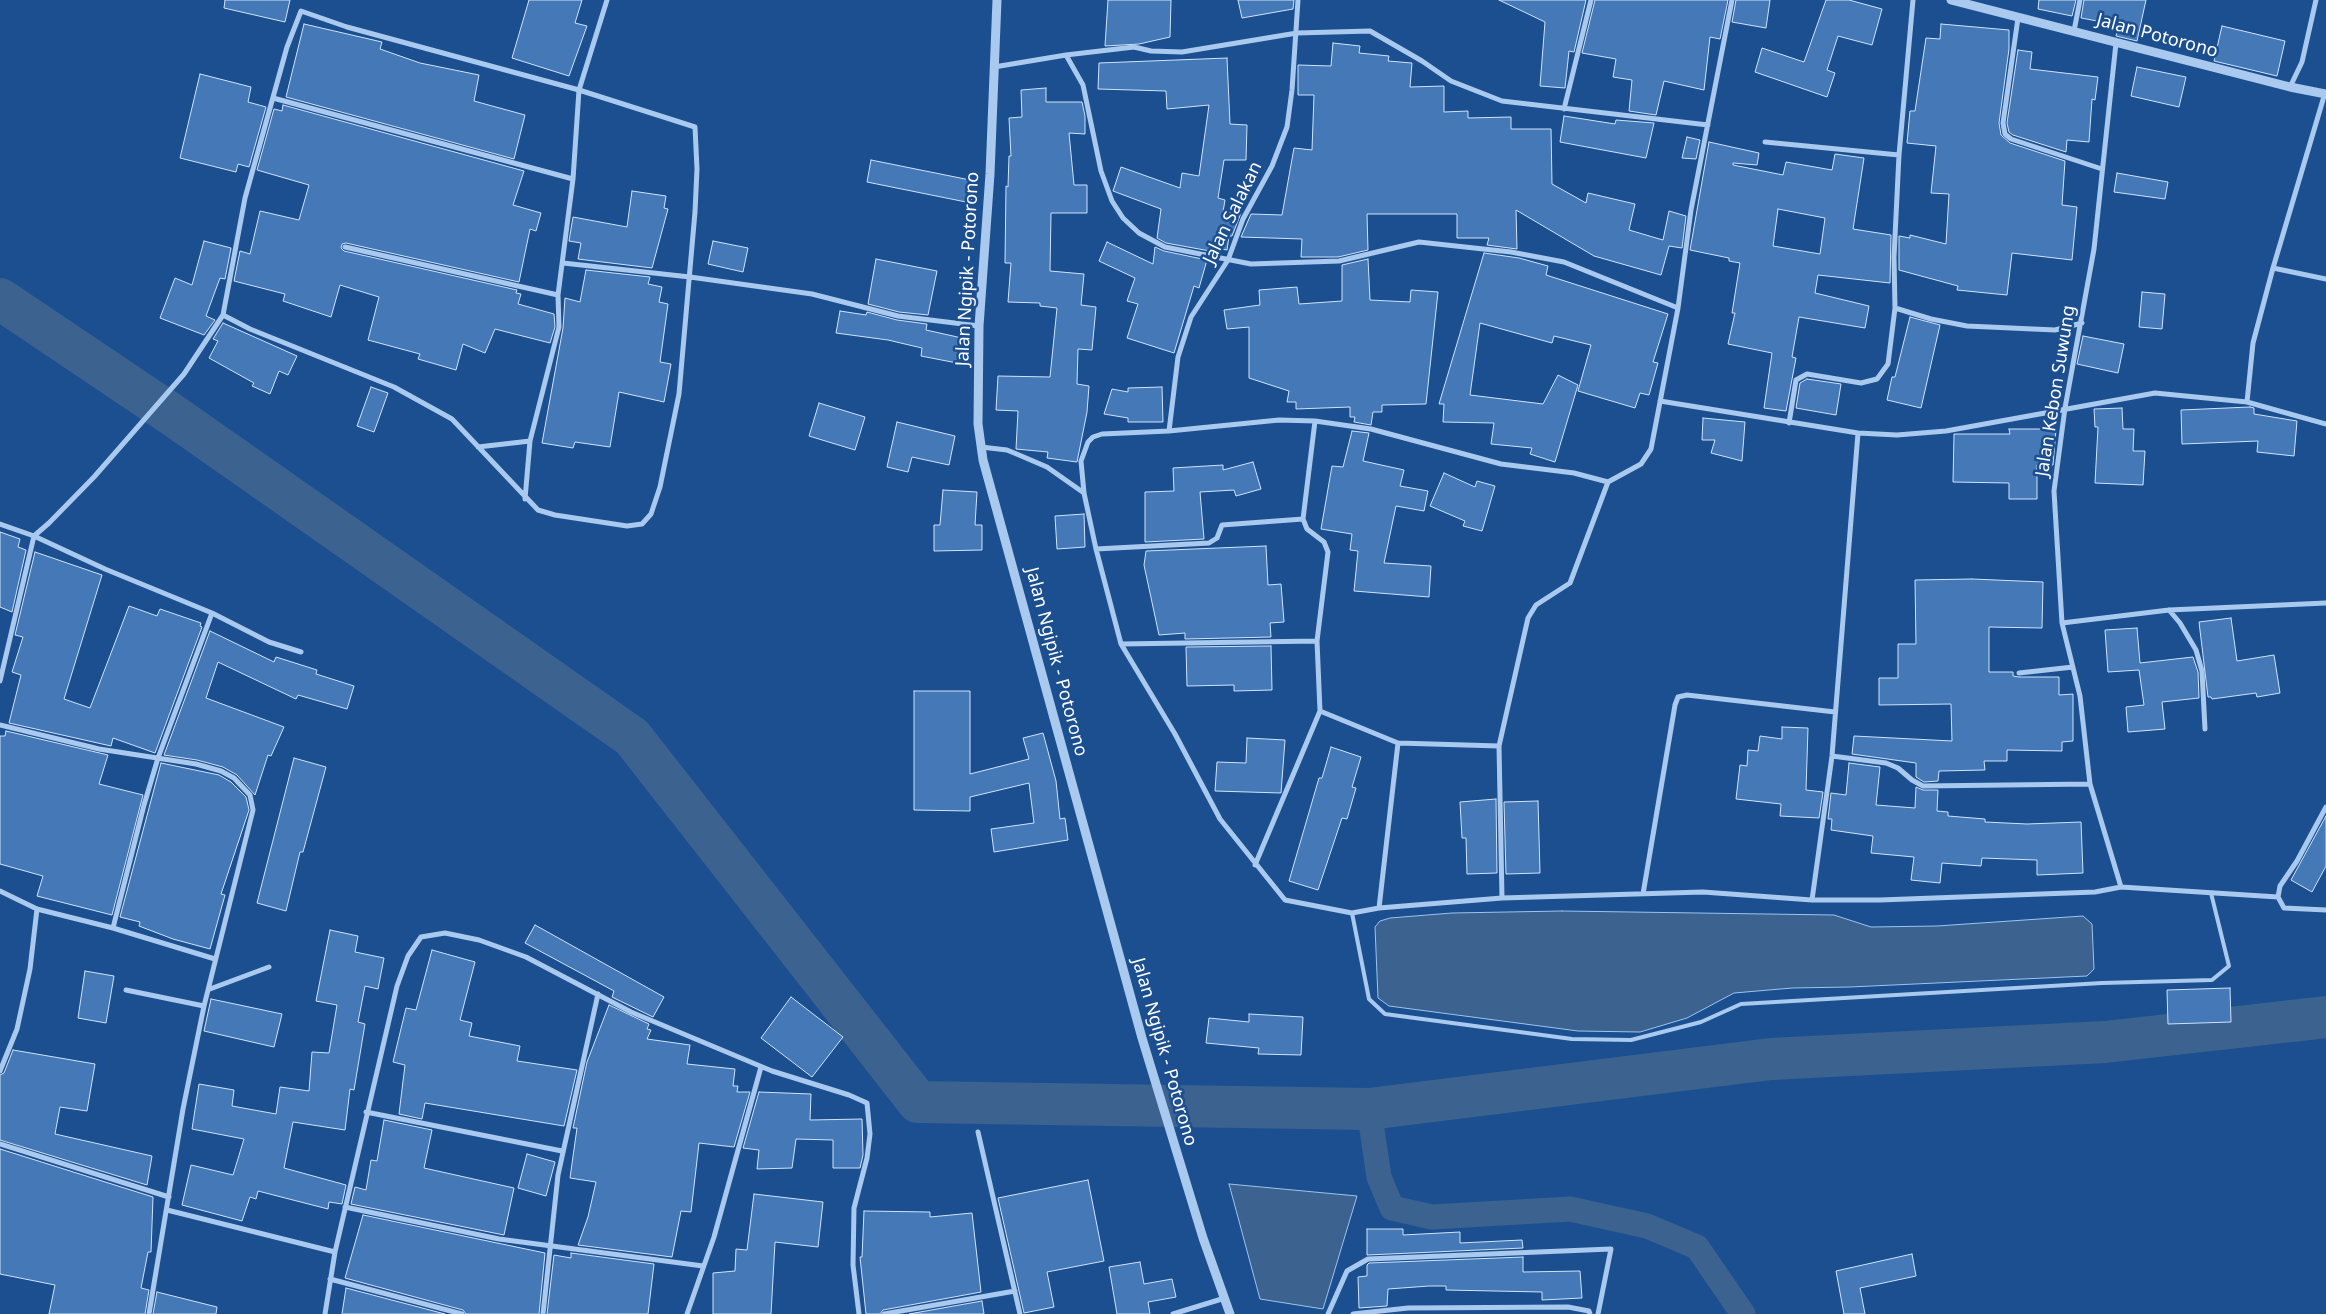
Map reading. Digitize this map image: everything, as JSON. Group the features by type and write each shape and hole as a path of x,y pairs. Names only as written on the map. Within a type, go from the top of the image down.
{"street":[{"path":"526,499 530,441 559,327 558,295 574,179 578,90 608,0"},
{"name":"Jalan Ngipik - Potorono","path":"997,0 990,174 980,326 978,424 981,447 1142,1038 1203,1238 1230,1314"},
{"name":"Jalan Salakan","path":"1169,431 1178,358 1191,317 1228,260 1243,219 1272,166 1287,127 1297,33 1298,0"},
{"path":"1564,109 1591,0"},
{"path":"1502,898 1499,746 1528,618 1536,605 1570,583 1608,482 1641,464 1650,449 1678,308 1691,210 1732,0"},
{"path":"1789,423 1796,380 1807,374 1861,383 1877,379 1888,364 1895,308 1894,257 1899,155 1913,0"},
{"name":"Jalan Potorono","path":"1951,0 2290,87 2326,93"},
{"path":"2074,31 2080,0"},
{"path":"2290,87 2302,62 2316,0"},
{"path":"0,681 34,536 94,477 178,382 223,315 245,198 287,47 301,11 347,26 578,90 694,127 697,169 690,277 679,394 660,487 651,514 642,524 627,526 556,515 538,510 452,419 394,387 250,329 223,315"},
{"path":"2018,18 2003,123 2005,134 2011,139 2102,169"},
{"path":"994,68 1066,55 1134,47 1151,51 1182,52 1297,33 1370,31 1422,61 1451,81 1502,101 1708,125"},
{"name":"Jalan Kebon Suwung","path":"2116,43 2094,250 2065,408 2054,491 2062,623 2080,696 2090,784 2121,887"},
{"path":"1066,55 1083,85 1102,171 1112,201 1123,218 1139,233 1165,247 1251,264 1339,262 1419,242 1511,252 1564,262 1678,308"},
{"path":"2248,402 2253,343 2273,268 2326,93"},
{"path":"273,98 574,179"},
{"path":"1765,142 1899,155"},
{"path":"345,247 558,295"},
{"path":"563,263 690,277 812,294 898,316 980,326"},
{"path":"2273,268 2326,279"},
{"path":"1895,308 1930,319 1967,326 2056,330 2082,323"},
{"path":"1660,401 1858,433 1897,435 1946,431 2155,393 2248,402 2326,424"},
{"path":"1608,482 1574,473 1501,464 1371,429 1315,421 1279,420 1169,431 1102,434 1093,436 1088,442 1081,461 1084,493 1096,549 1121,644 1176,734 1220,819 1255,865 1286,900 1352,913 1379,908 1502,898 1703,892 1812,900 2095,892 2121,887 2278,897"},
{"path":"1255,865 1320,711 1317,641 1328,552 1324,542 1307,529 1303,519 1315,421"},
{"path":"1812,900 1832,756 1858,433"},
{"path":"478,447 530,441"},
{"path":"981,447 1007,450 1047,467 1084,493"},
{"path":"1096,549 1209,543 1217,538 1222,525 1303,519"},
{"path":"0,524 34,536 105,569 212,612 269,642 301,652"},
{"path":"2062,623 2169,610 2326,603"},
{"path":"2169,610 2180,623 2198,657 2202,671 2205,729"},
{"path":"114,928 144,805 158,758 212,612"},
{"path":"1121,644 1317,641"},
{"path":"2019,673 2073,667"},
{"path":"1643,894 1675,705 1678,697 1687,695 1835,712"},
{"path":"1320,711 1398,743 1499,746"},
{"path":"0,725 99,749 196,764 221,771 234,778 250,796 253,810 241,865 229,901 210,989 204,1006 183,1109 149,1314"},
{"path":"1379,908 1398,743"},
{"path":"1832,756 1886,763 1898,768 1912,780 1924,786 2090,784"},
{"path":"2326,807 2297,861 2280,886 2278,897 2284,908 2326,910"},
{"path":"0,891 36,909 114,928 215,960"},
{"path":"0,1071 17,1029 30,969 36,909"},
{"path":"325,1314 335,1252 366,1112 397,986 408,956 421,937 446,933 479,940 526,957 631,1012 761,1066 849,1095 867,1103 870,1134 854,1208 853,1264 859,1314"},
{"path":"210,989 269,968"},
{"path":"126,990 204,1006"},
{"path":"543,1314 562,1152 598,994"},
{"path":"686,1314 732,1176 761,1066"},
{"path":"366,1112 562,1152"},
{"path":"978,1132 1020,1314"},
{"path":"0,1144 169,1196"},
{"path":"345,1208 499,1240 703,1266"},
{"path":"167,1210 335,1252"},
{"path":"1328,1314 1347,1271 1368,1259 1611,1249 1598,1314"},
{"path":"330,1279 462,1314"},
{"path":"884,1314 1016,1291"},
{"path":"1173,1314 1225,1298"},
{"path":"1353,1314 1408,1308 1568,1307 1589,1311 1590,1314"}],"lane":[{"path":"1352,913 1369,999 1385,1014 1572,1039 1631,1040 1701,1022 1741,1004 2102,983 2212,980 2229,966 2211,893"}],"water":[{"path":"1562,911 1834,915 1871,927 1937,926 2083,916 2092,924 2094,969 2087,976 1792,988 1734,993 1687,1018 1640,1032 1578,1031 1389,1006 1378,998 1375,927 1380,921 1390,918 1452,913"},
{"path":"1229,1184 1357,1196 1323,1309 1260,1299"}],"building":[{"path":"225,0 290,0 285,22 224,8"},
{"path":"529,0 582,0 575,23 587,26 569,76 512,58"},
{"path":"1108,0 1171,0 1170,37 1139,44 1105,46"},
{"path":"1238,0 1294,0 1293,9 1242,18"},
{"path":"1499,0 1586,0 1574,52 1569,51 1565,88 1540,86 1545,22"},
{"path":"1595,0 1728,0 1720,39 1710,37 1704,90 1664,81 1656,115 1629,111 1632,80 1613,77 1616,59 1582,53"},
{"path":"1736,0 1770,0 1766,28 1732,22"},
{"path":"1826,0 1849,0 1882,9 1872,45 1838,36 1827,70 1835,73 1827,97 1755,72 1762,48 1804,62"},
{"path":"2039,0 2076,0 2072,16 2038,9"},
{"path":"2084,0 2146,0 2137,41 2116,36 2119,25 2081,18"},
{"path":"304,24 382,42 380,49 420,63 479,75 474,101 525,115 514,159 286,97"},
{"path":"1941,24 2009,30 2009,49 1999,123 2001,135 2010,143 2065,161 2062,205 2077,207 2072,260 2012,253 2007,295 1957,290 1958,286 1899,270 1899,236 1910,238 1910,235 1946,244 1949,194 1931,193 1936,146 1907,143 1910,111 1915,111 1926,38 1940,39"},
{"path":"2222,26 2285,41 2277,76 2214,61"},
{"path":"1333,43 1360,46 1359,53 1389,56 1388,61 1412,63 1410,87 1444,86 1444,112 1468,111 1468,118 1511,117 1511,129 1551,129 1552,184 1586,203 1588,193 1635,204 1629,230 1663,240 1669,211 1686,216 1682,248 1669,246 1661,275 1594,256 1516,210 1517,249 1487,245 1489,238 1457,238 1457,214 1367,214 1368,250 1338,257 1301,257 1302,239 1241,237 1251,214 1282,215 1294,148 1312,150 1314,95 1298,95 1298,65 1331,66"},
{"path":"2018,50 2032,52 2030,69 2098,77 2095,100 2092,99 2089,142 2067,140 2066,152 2013,135 2009,132 2007,123"},
{"path":"1227,58 1230,124 1247,125 1246,160 1224,160 1218,198 1225,200 1223,212 1241,213 1232,236 1229,236 1227,250 1211,247 1210,251 1166,243 1157,238 1161,209 1113,191 1121,167 1180,188 1182,173 1199,176 1209,105 1167,109 1166,91 1098,89 1099,63"},
{"path":"2137,67 2186,77 2179,107 2131,96"},
{"path":"200,74 251,87 248,102 266,107 249,167 238,164 236,172 180,158"},
{"path":"1046,88 1046,102 1082,102 1085,116 1085,134 1069,133 1074,185 1087,185 1087,213 1051,213 1050,271 1084,274 1081,305 1096,307 1092,350 1078,349 1077,384 1089,386 1087,412 1077,462 1047,458 1048,452 1016,449 1018,411 996,410 998,376 1050,377 1057,308 1040,306 1040,303 1008,302 1011,263 1005,263 1006,186 1008,187 1009,156 1011,156 1009,118 1022,117 1021,90"},
{"path":"283,105 524,171 513,205 541,213 536,231 530,229 519,282 346,243 342,244 341,248 344,251 517,290 516,293 521,294 518,304 554,314 555,327 550,343 495,329 485,353 463,344 456,370 418,359 420,354 368,340 379,297 340,285 331,317 283,301 285,294 234,281 240,251 250,254 260,211 299,220 309,185 257,170 274,109 282,111"},
{"path":"1564,116 1615,124 1616,120 1654,123 1646,158 1560,142"},
{"path":"1687,137 1700,140 1696,159 1682,158"},
{"path":"1709,142 1759,153 1757,165 1733,163 1733,165 1783,175 1786,162 1832,170 1835,154 1864,158 1853,229 1891,235 1890,283 1818,275 1815,293 1869,306 1865,328 1799,317 1792,357 1796,358 1786,411 1764,408 1772,353 1728,344 1735,313 1732,313 1740,263 1729,261 1729,258 1690,250","holes":["1778,209 1825,218 1820,254 1773,246"]},
{"path":"871,160 975,181 971,203 867,182"},
{"path":"2117,173 2168,182 2165,199 2114,192"},
{"path":"632,191 666,196 664,208 668,209 652,268 578,259 581,243 569,241 573,217 627,227"},
{"path":"204,241 231,248 225,279 220,278 206,316 215,320 204,335 160,318 175,278 192,285"},
{"path":"713,241 748,248 743,272 708,264"},
{"path":"1107,242 1153,264 1155,247 1164,251 1207,260 1199,288 1194,286 1174,353 1127,338 1138,304 1127,301 1135,278 1099,261"},
{"path":"1484,253 1519,258 1548,266 1546,275 1668,314 1653,362 1658,363 1649,395 1640,393 1635,408 1578,391 1591,345 1554,336 1552,343 1480,323 1470,395 1543,404 1558,375 1578,385 1555,462 1530,454 1532,448 1491,444 1494,423 1443,422 1444,404 1439,404"},
{"path":"876,259 937,271 928,315 899,312 868,304"},
{"path":"1368,259 1370,300 1410,302 1411,290 1438,292 1426,404 1382,405 1382,412 1373,412 1371,425 1354,422 1355,417 1350,417 1350,407 1296,409 1296,402 1287,402 1289,391 1249,378 1249,327 1227,329 1224,310 1260,305 1259,290 1297,287 1299,304 1342,301 1342,265"},
{"path":"586,270 650,277 648,284 662,287 659,302 668,304 660,362 671,364 664,402 619,392 610,447 575,442 573,448 542,443 563,328 565,298 580,302"},
{"path":"2142,292 2165,294 2162,329 2139,327"},
{"path":"840,311 866,315 867,312 897,320 927,324 926,330 962,338 957,363 921,356 922,348 888,340 836,333"},
{"path":"1910,317 1940,325 1921,408 1887,400 1892,377 1895,377"},
{"path":"223,323 297,356 288,375 279,371 270,394 252,386 254,383 209,358 218,341 213,339"},
{"path":"2083,336 2124,344 2118,373 2077,364"},
{"path":"1807,379 1841,384 1836,415 1796,408 1800,383"},
{"path":"371,387 388,393 374,432 357,426"},
{"path":"1162,387 1163,422 1128,422 1128,418 1104,414 1112,389 1128,392 1128,388"},
{"path":"819,403 865,417 855,450 809,436"},
{"path":"2122,408 2123,429 2134,429 2133,451 2145,451 2143,485 2095,483 2098,427 2095,427 2094,409"},
{"path":"2254,408 2254,414 2297,421 2294,456 2257,452 2258,441 2182,444 2181,410"},
{"path":"1703,418 1745,422 1742,461 1711,453 1715,440 1702,440"},
{"path":"897,422 955,436 949,465 912,457 908,472 887,467"},
{"path":"2009,429 2056,429 2053,465 2037,465 2037,499 2009,499 2009,483 1953,482 1954,434 2010,434"},
{"path":"1352,431 1369,433 1363,461 1404,470 1400,486 1428,491 1424,511 1396,506 1384,563 1431,566 1429,597 1354,591 1358,551 1350,550 1352,534 1321,529 1332,466 1343,467"},
{"path":"1253,462 1261,489 1236,496 1234,490 1200,492 1204,539 1145,542 1145,492 1174,491 1173,468 1223,465 1223,470"},
{"path":"1444,473 1475,487 1477,481 1495,486 1482,531 1463,526 1465,521 1430,506"},
{"path":"943,490 977,492 975,525 982,525 982,550 934,551 934,525 940,525"},
{"path":"1084,514 1085,547 1057,549 1055,516"},
{"path":"0,532 20,539 18,547 26,550 12,612 0,607"},
{"path":"1266,546 1268,585 1281,584 1284,622 1270,623 1271,637 1185,639 1185,633 1159,635 1144,565 1146,551"},
{"path":"35,552 102,575 64,699 90,708 129,606 157,616 160,609 201,623 200,626 202,627 155,753 113,738 111,746 9,723 21,675 12,672 23,637 15,635"},
{"path":"1972,579 2043,582 2042,628 1989,627 1989,672 2013,672 2013,676 2019,677 2059,677 2059,695 2073,694 2073,741 2062,742 2062,751 2007,750 2007,761 1984,761 1985,770 1939,771 1938,781 1924,782 1916,777 1916,763 1852,754 1854,736 1952,741 1951,704 1879,705 1879,678 1898,678 1898,644 1916,644 1915,580"},
{"path":"2231,618 2237,661 2274,655 2280,693 2257,697 2256,693 2212,699 2208,697 2199,622"},
{"path":"2137,628 2140,663 2193,657 2198,672 2199,698 2162,702 2165,729 2128,732 2126,707 2144,705 2139,670 2108,672 2105,630"},
{"path":"210,631 274,662 276,657 317,670 316,674 354,686 347,709 298,695 296,699 218,662 206,698 284,727 271,756 268,755 255,795 237,775 223,767 197,760 164,755"},
{"path":"1271,646 1272,690 1234,691 1234,685 1187,686 1186,647"},
{"path":"914,691 970,691 970,774 1029,759 1023,738 1043,733 1056,781 1060,819 1065,818 1068,840 994,852 991,829 1034,823 1029,783 970,797 970,811 914,810"},
{"path":"1782,727 1808,728 1806,790 1823,792 1819,818 1780,816 1781,804 1736,799 1740,765 1747,766 1748,750 1758,751 1760,736 1782,739"},
{"path":"6,731 108,755 99,784 143,795 112,915 37,896 43,876 0,864 0,736 5,736"},
{"path":"1247,738 1285,740 1281,793 1215,791 1217,762 1246,763"},
{"path":"1331,747 1361,757 1352,787 1356,788 1347,819 1342,818 1318,890 1289,881 1319,778 1322,778"},
{"path":"294,758 326,767 303,852 300,852 286,911 257,903"},
{"path":"161,763 219,775 231,782 246,797 249,810 221,894 225,895 210,949 173,939 139,926 140,922 120,917"},
{"path":"1849,763 1880,767 1876,805 1915,808 1916,787 1923,790 1938,790 1937,811 1948,812 1948,816 1985,819 1985,822 2027,824 2081,822 2083,873 2037,875 2037,860 1982,858 1981,866 1942,863 1940,883 1911,880 1914,857 1871,853 1873,836 1831,830 1832,819 1828,819 1831,793 1846,795"},
{"path":"1496,799 1497,873 1467,874 1466,838 1462,838 1460,802"},
{"path":"1538,801 1540,873 1506,874 1504,802"},
{"path":"2326,816 2326,866 2312,892 2291,880"},
{"path":"535,925 664,997 653,1017 612,997 614,991 525,943"},
{"path":"330,930 358,936 355,952 384,958 378,989 365,986 358,1022 365,1024 354,1090 350,1089 345,1130 293,1122 284,1168 346,1185 342,1204 329,1202 328,1209 258,1191 256,1199 250,1197 242,1221 182,1205 191,1165 233,1175 244,1139 192,1129 199,1084 234,1090 232,1106 276,1114 280,1087 309,1091 312,1052 329,1053 337,1005 316,1001"},
{"path":"432,950 475,962 460,1020 472,1023 469,1036 520,1046 517,1061 577,1070 564,1126 425,1103 422,1119 399,1114 405,1065 393,1062 406,1008 416,1010"},
{"path":"85,971 114,976 106,1023 78,1018"},
{"path":"2230,988 2231,1022 2168,1024 2167,990"},
{"path":"791,997 843,1037 812,1077 761,1038"},
{"path":"211,999 282,1014 274,1047 204,1031"},
{"path":"609,1005 649,1024 647,1029 651,1030 647,1039 690,1045 687,1064 735,1069 733,1086 738,1086 737,1092 750,1092 734,1147 699,1143 691,1212 681,1211 672,1257 578,1245 588,1217 596,1182 570,1178 577,1128 573,1128 587,1062"},
{"path":"1249,1014 1303,1017 1301,1055 1258,1054 1259,1048 1206,1043 1209,1018 1249,1022"},
{"path":"13,1050 95,1064 87,1111 60,1107 55,1134 152,1156 147,1185 0,1140 0,1075 4,1073"},
{"path":"759,1092 811,1094 810,1120 862,1119 863,1155 860,1168 833,1168 833,1140 796,1139 792,1168 757,1169 759,1150 743,1148"},
{"path":"384,1120 432,1130 424,1168 514,1188 504,1235 351,1204 355,1187 366,1190 371,1160 377,1161"},
{"path":"0,1149 153,1197 151,1252 148,1252 141,1288 149,1290 145,1314 49,1314 55,1285 0,1274"},
{"path":"527,1154 555,1162 546,1196 518,1188"},
{"path":"1088,1180 1104,1261 1047,1272 1054,1307 1024,1313 998,1198"},
{"path":"754,1194 823,1202 818,1247 775,1242 771,1314 713,1314 713,1273 735,1271 736,1249 747,1250"},
{"path":"864,1211 930,1212 930,1217 972,1213 981,1292 883,1310 880,1314 866,1314 860,1257 862,1257"},
{"path":"363,1215 545,1253 539,1314 466,1314 463,1310 345,1278"},
{"path":"1367,1229 1403,1229 1403,1235 1460,1232 1460,1243 1522,1240 1523,1248 1367,1255"},
{"path":"571,1253 654,1264 648,1314 547,1314 554,1255 571,1258"},
{"path":"1912,1254 1916,1276 1860,1288 1865,1314 1844,1314 1836,1271"},
{"path":"1523,1257 1523,1272 1580,1271 1582,1298 1542,1300 1542,1292 1446,1290 1446,1286 1429,1286 1388,1289 1387,1306 1359,1308 1358,1277 1367,1276 1367,1265 1369,1263"},
{"path":"1140,1262 1144,1284 1172,1279 1176,1297 1148,1302 1150,1314 1117,1314 1109,1267"},
{"path":"346,1288 445,1314 342,1314"},
{"path":"157,1292 217,1307 216,1314 153,1314"},
{"path":"982,1301 984,1314 909,1314"}],"waterway":[{"path":"0,299 174,416 632,737 918,1102 1369,1109 1771,1059 2105,1042 2326,1017"},
{"path":"1369,1109 1379,1177 1392,1208 1432,1217 1570,1209 1647,1226 1697,1247 1743,1314"}]}
